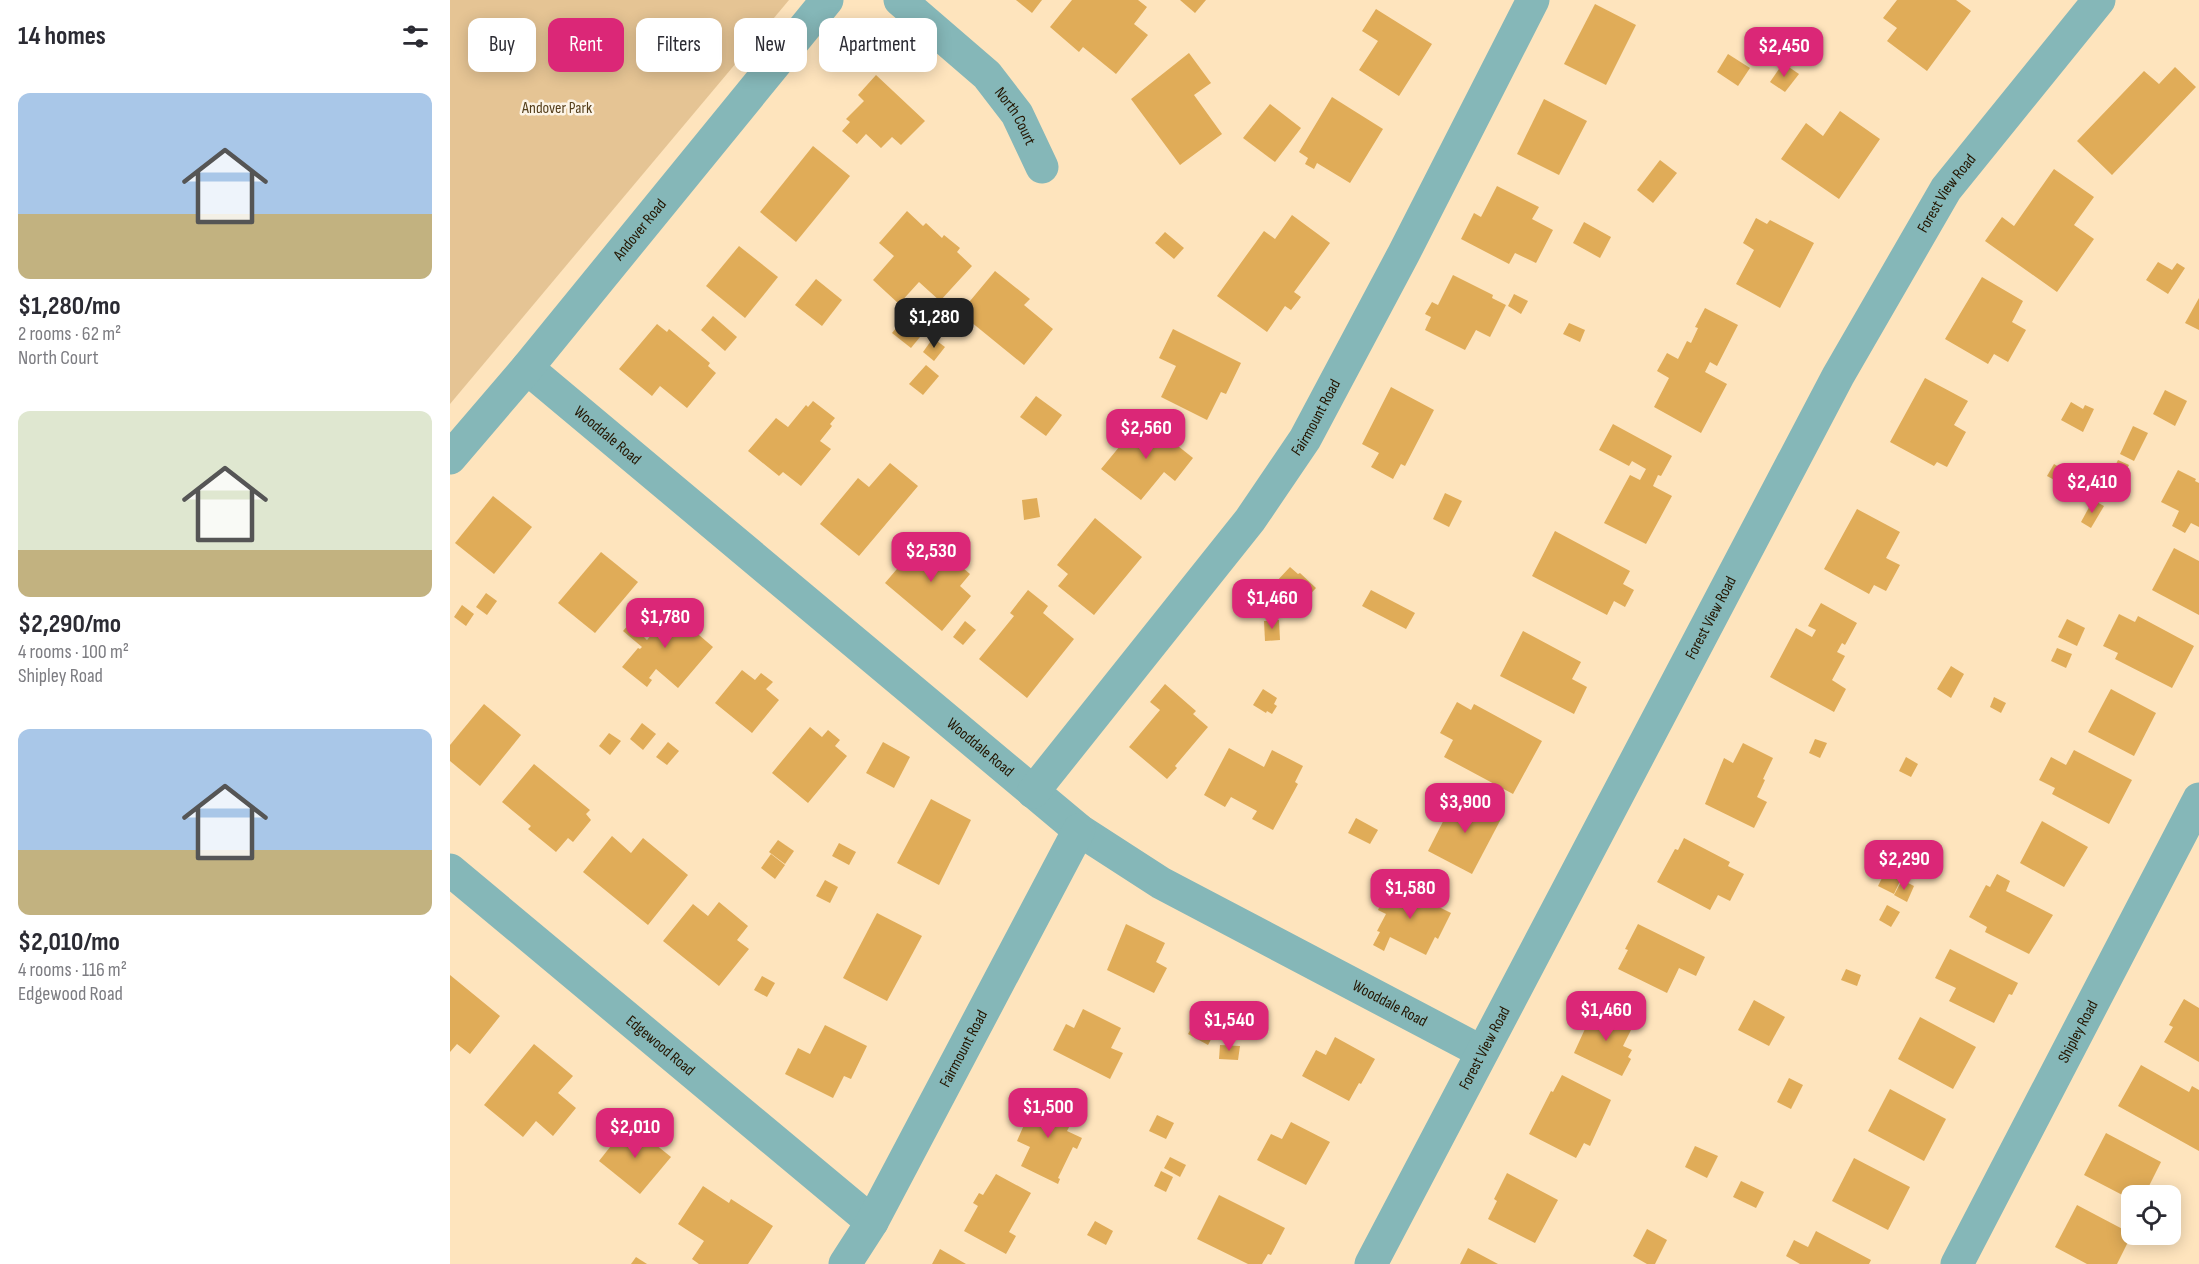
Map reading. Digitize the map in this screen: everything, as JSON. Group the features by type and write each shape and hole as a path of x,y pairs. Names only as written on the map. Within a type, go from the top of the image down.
{"street":[{"name":"Andover Road","path":"450,458 527,368 826,0"},
{"name":"North Court","path":"900,0 987,75 1017,114 1042,167"},
{"name":"Fairmount Road","path":"1033,792 1250,520 1305,439 1533,0"},
{"name":"Forest View Road","path":"1371,1264 1838,376 1946,189 2099,0"},
{"name":"Wooddale Road","path":"527,368 1078,830 1161,883 1482,1052"},
{"name":"Shipley Road","path":"1957,1264 2199,799"},
{"name":"Fairmount Road","path":"845,1264 872,1222 1078,830"},
{"name":"Edgewood Road","path":"450,870 872,1222"}],"green space":[{"name":"Andover Park","path":"450,0 789,0 774,18 734,18 734,66 450,404"}],"building":[{"path":"1016,0 1042,0 1032,13"},
{"path":"1072,0 1138,0 1147,7 1134,24 1148,35 1116,74 1083,47 1079,52 1050,27"},
{"path":"1180,0 1206,0 1195,13"},
{"path":"1897,0 1956,0 1971,11 1927,71 1887,41 1897,28 1883,18"},
{"path":"1595,4 1636,25 1606,85 1564,64"},
{"path":"1376,9 1432,44 1399,96 1359,70 1378,41 1362,31"},
{"path":"1189,53 1211,83 1194,95 1222,134 1180,165 1131,99"},
{"path":"1728,54 1750,68 1738,86 1717,72"},
{"path":"1783,63 1799,74 1785,92 1770,82"},
{"path":"2175,67 2196,87 2112,175 2077,141 2144,71 2159,84"},
{"path":"876,75 925,121 901,145 892,137 881,148 866,134 857,144 842,131 850,122 846,119 864,101 858,95"},
{"path":"1332,97 1383,129 1350,183 1317,163 1314,169 1305,164 1308,158 1299,152"},
{"path":"1544,99 1587,121 1559,175 1517,154"},
{"path":"1270,104 1301,128 1275,162 1243,138"},
{"path":"1840,111 1880,139 1839,199 1781,159 1806,123 1823,136"},
{"path":"813,146 850,176 796,242 760,212"},
{"path":"1660,160 1677,173 1653,203 1637,190"},
{"path":"2054,169 2094,197 2074,225 2094,239 2057,292 1985,241 2002,217 2014,226"},
{"path":"1497,186 1539,207 1532,219 1553,230 1536,263 1515,253 1509,264 1461,239 1474,213 1481,217"},
{"path":"907,211 923,226 926,223 942,238 944,235 960,248 957,252 972,266 940,301 919,282 899,304 873,280 894,256 879,243"},
{"path":"1292,215 1330,243 1294,292 1301,297 1291,310 1285,306 1267,332 1217,296 1264,231 1275,239"},
{"path":"1756,218 1767,224 1770,220 1814,243 1780,308 1736,284 1754,250 1743,243"},
{"path":"1584,222 1611,237 1600,258 1573,243"},
{"path":"1165,232 1184,248 1174,259 1155,243"},
{"path":"739,246 778,277 745,318 706,286"},
{"path":"2158,262 2172,270 2177,263 2185,268 2168,294 2146,280"},
{"path":"995,271 1030,299 1024,305 1053,329 1024,365 960,313"},
{"path":"1453,275 1493,295 1492,298 1506,305 1490,337 1476,330 1465,350 1425,330 1431,317 1425,314 1432,302 1438,305"},
{"path":"1982,277 2023,301 2012,322 2026,330 2008,362 1994,354 1988,364 1945,339"},
{"path":"816,279 842,300 822,326 795,305"},
{"path":"1514,294 1528,301 1521,314 1508,306"},
{"path":"2199,298 2199,330 2185,323"},
{"path":"1705,308 1738,325 1717,366 1710,362 1705,372 1727,384 1701,433 1654,407 1669,378 1657,371 1667,353 1678,359 1687,341 1691,343 1698,328 1695,327"},
{"path":"713,316 737,337 725,351 701,330"},
{"path":"901,322 920,337 911,348 892,333"},
{"path":"1569,323 1585,330 1580,342 1563,334"},
{"path":"657,324 667,332 669,329 710,363 708,366 716,373 687,408 660,386 652,396 619,369"},
{"path":"1173,329 1241,363 1226,394 1221,392 1207,420 1161,397 1176,366 1159,358"},
{"path":"933,338 945,347 934,361 923,352"},
{"path":"926,365 939,376 923,395 909,384"},
{"path":"1925,378 1968,401 1954,425 1966,432 1947,467 1937,462 1934,466 1890,442"},
{"path":"1391,387 1434,410 1405,466 1401,464 1393,479 1371,467 1379,453 1362,444"},
{"path":"2165,390 2187,401 2175,426 2153,414"},
{"path":"1036,396 1062,415 1046,436 1020,417"},
{"path":"813,401 835,418 830,424 832,426 820,441 831,449 801,486 783,472 779,476 748,451 776,418 788,427 806,405 808,407"},
{"path":"2071,402 2083,409 2085,405 2094,409 2083,432 2061,420"},
{"path":"1143,418 1193,458 1175,481 1164,472 1141,500 1101,469"},
{"path":"1613,424 1672,456 1653,486 1672,496 1646,544 1604,523 1630,475 1640,480 1646,469 1632,461 1629,466 1599,450"},
{"path":"2133,426 2148,433 2134,461 2120,454"},
{"path":"2118,460 2129,465 2123,477 2112,472"},
{"path":"890,463 918,486 859,556 820,524 858,478 869,487"},
{"path":"2054,464 2066,471 2060,483 2047,476"},
{"path":"2178,470 2196,479 2195,481 2199,483 2199,527 2191,523 2185,533 2172,526 2179,511 2161,502"},
{"path":"1445,493 1462,501 1449,527 1433,519"},
{"path":"493,496 532,527 494,574 455,543"},
{"path":"1037,498 1040,517 1024,520 1022,500"},
{"path":"2093,500 2104,506 2091,528 2081,522"},
{"path":"1857,509 1900,532 1886,558 1900,565 1886,591 1874,585 1869,594 1824,569"},
{"path":"1095,518 1142,557 1094,615 1058,586 1068,574 1057,565"},
{"path":"1555,531 1630,571 1623,584 1634,590 1625,607 1614,601 1607,615 1532,576"},
{"path":"925,536 970,574 960,586 971,596 942,631 885,583"},
{"path":"2174,548 2199,561 2199,615 2152,590"},
{"path":"601,552 638,582 595,633 558,603"},
{"path":"1290,567 1316,588 1300,605 1276,582"},
{"path":"1028,590 1048,606 1043,613 1074,639 1027,698 979,659 1014,616 1010,613"},
{"path":"1371,590 1415,613 1406,629 1362,606"},
{"path":"486,593 497,601 487,615 476,607"},
{"path":"1821,603 1857,623 1845,645 1842,643 1837,652 1845,656 1832,680 1846,689 1834,712 1770,677 1796,628 1812,637 1816,630 1808,626"},
{"path":"462,605 474,614 466,626 454,617"},
{"path":"643,608 658,620 644,637 647,640 671,611 713,647 678,688 656,669 649,678 652,680 647,687 622,667 638,648 642,647 623,631"},
{"path":"2119,614 2135,622 2138,616 2194,646 2172,688 2115,659 2118,653 2103,646"},
{"path":"2067,619 2085,628 2077,646 2058,637"},
{"path":"1279,620 1280,640 1265,641 1264,621"},
{"path":"965,621 976,630 963,645 953,637"},
{"path":"1523,631 1581,662 1572,679 1587,687 1574,714 1500,676"},
{"path":"2057,648 2072,654 2066,668 2051,661"},
{"path":"1951,666 1964,674 1951,698 1937,689"},
{"path":"742,670 755,680 761,673 773,682 766,689 779,700 752,733 715,703"},
{"path":"1165,684 1196,711 1193,714 1208,727 1167,779 1129,747 1160,710 1150,702"},
{"path":"1263,689 1277,698 1274,704 1277,706 1272,714 1253,705"},
{"path":"2111,689 2156,713 2134,756 2088,732"},
{"path":"1994,697 2006,703 2001,713 1990,707"},
{"path":"1457,702 1471,710 1474,704 1542,741 1513,794 1444,757 1453,740 1440,733"},
{"path":"484,704 521,735 480,786 450,761 450,745"},
{"path":"642,723 656,734 643,750 630,739"},
{"path":"810,727 822,737 828,730 840,740 835,746 847,756 808,803 772,773"},
{"path":"609,733 621,741 610,755 599,746"},
{"path":"1815,739 1827,743 1820,758 1809,753"},
{"path":"668,742 679,751 667,765 656,757"},
{"path":"883,742 910,757 894,788 866,773"},
{"path":"1743,743 1773,758 1757,797 1767,802 1754,828 1705,804 1724,758 1733,763"},
{"path":"1229,748 1264,767 1272,750 1303,766 1295,782 1298,784 1273,830 1252,819 1257,811 1231,797 1225,807 1204,795"},
{"path":"2074,750 2132,780 2109,824 2052,794 2055,788 2039,780 2051,757 2066,765"},
{"path":"1906,757 1918,764 1911,777 1899,771"},
{"path":"534,764 590,810 586,814 591,820 573,842 568,838 556,852 528,829 531,826 502,802"},
{"path":"1457,794 1502,817 1472,874 1428,851"},
{"path":"931,799 971,820 939,885 897,863"},
{"path":"1356,818 1378,830 1370,844 1348,833"},
{"path":"2042,821 2088,847 2064,887 2020,863"},
{"path":"612,836 631,853 643,838 688,875 648,925 583,872"},
{"path":"1684,838 1730,862 1728,866 1744,874 1730,901 1718,895 1710,910 1657,882 1675,849 1678,850"},
{"path":"778,840 794,851 785,864 769,852"},
{"path":"839,843 856,852 849,865 832,856"},
{"path":"771,854 785,865 775,879 761,868"},
{"path":"1885,872 1901,879 1894,894 1878,886"},
{"path":"1997,874 2010,881 2006,891 2053,915 2029,954 1985,932 1987,927 1969,917 1986,885 1990,887"},
{"path":"825,880 838,887 830,903 816,896"},
{"path":"1902,880 1914,886 1907,902 1894,895"},
{"path":"1391,883 1451,913 1438,939 1435,937 1426,955 1390,937 1384,951 1373,945 1386,914 1378,910"},
{"path":"719,902 748,926 737,940 749,949 719,986 663,941 693,904 708,916"},
{"path":"1887,905 1900,912 1891,927 1879,920"},
{"path":"877,913 922,936 887,1001 843,978"},
{"path":"1126,924 1165,943 1156,962 1167,968 1154,993 1107,970"},
{"path":"1638,924 1705,957 1696,976 1679,968 1667,993 1618,969"},
{"path":"1950,949 2018,983 2012,995 2009,994 1994,1023 1949,1001 1956,988 1935,978"},
{"path":"1846,969 1861,975 1857,986 1841,980"},
{"path":"450,975 500,1016 470,1054 457,1044 450,1052"},
{"path":"762,976 775,983 767,997 754,990"},
{"path":"2184,999 2199,1008 2199,1062 2164,1042 2173,1027 2169,1025"},
{"path":"1754,1000 1785,1017 1769,1046 1738,1030"},
{"path":"1205,1002 1225,1013 1208,1045 1188,1034"},
{"path":"1595,1007 1633,1026 1623,1046 1632,1050 1628,1057 1631,1059 1622,1076 1574,1053"},
{"path":"1083,1009 1121,1028 1111,1048 1123,1053 1110,1079 1053,1050 1066,1024 1074,1028"},
{"path":"1920,1017 1976,1047 1953,1089 1898,1059"},
{"path":"825,1025 867,1046 851,1079 844,1076 833,1098 785,1074 798,1048 810,1054"},
{"path":"1335,1037 1375,1059 1349,1101 1302,1076 1316,1050 1326,1055"},
{"path":"534,1044 573,1076 558,1093 576,1108 553,1136 536,1121 523,1137 484,1105"},
{"path":"1220,1045 1240,1046 1238,1060 1219,1059"},
{"path":"2141,1065 2189,1092 2192,1086 2199,1090 2199,1151 2118,1106"},
{"path":"1562,1075 1611,1100 1590,1146 1584,1143 1576,1158 1529,1134"},
{"path":"1789,1078 1803,1085 1791,1109 1777,1102"},
{"path":"1890,1089 1946,1119 1924,1161 1868,1131"},
{"path":"1037,1095 1076,1114 1067,1131 1082,1138 1077,1149 1073,1147 1058,1178 1060,1179 1058,1184 1021,1166 1030,1147 1017,1141"},
{"path":"1157,1115 1174,1123 1166,1139 1149,1131"},
{"path":"1291,1122 1330,1142 1306,1185 1257,1160 1271,1134 1282,1139"},
{"path":"629,1123 671,1157 640,1194 599,1161"},
{"path":"2106,1133 2161,1162 2150,1185 2121,1185 2121,1194 2084,1175"},
{"path":"1695,1146 1718,1156 1707,1178 1685,1167"},
{"path":"1170,1157 1186,1165 1180,1177 1164,1168"},
{"path":"1854,1158 1910,1187 1888,1230 1832,1201"},
{"path":"1161,1171 1173,1177 1166,1192 1154,1186"},
{"path":"1507,1173 1558,1200 1535,1243 1488,1219 1497,1201 1494,1199"},
{"path":"996,1174 1031,1193 1009,1232 1016,1236 1006,1254 964,1231 978,1206 973,1203 979,1193 983,1195"},
{"path":"1741,1181 1764,1192 1756,1208 1733,1197"},
{"path":"703,1186 729,1203 731,1199 773,1226 748,1264 699,1264 692,1259 704,1241 678,1224"},
{"path":"1219,1195 1285,1228 1271,1255 1268,1254 1262,1264 1248,1264 1197,1239"},
{"path":"2077,1205 2121,1228 2121,1245 2126,1245 2117,1264 2087,1264 2055,1247"},
{"path":"1095,1221 1113,1231 1106,1245 1087,1235"},
{"path":"1647,1229 1667,1240 1655,1264 1647,1264 1633,1256"},
{"path":"1816,1231 1871,1260 1869,1264 1800,1264 1786,1256 1794,1240 1808,1247"},
{"path":"1468,1248 1498,1264 1460,1264"},
{"path":"940,1249 966,1264 932,1264"},
{"path":"636,1257 647,1264 631,1264"}]}
